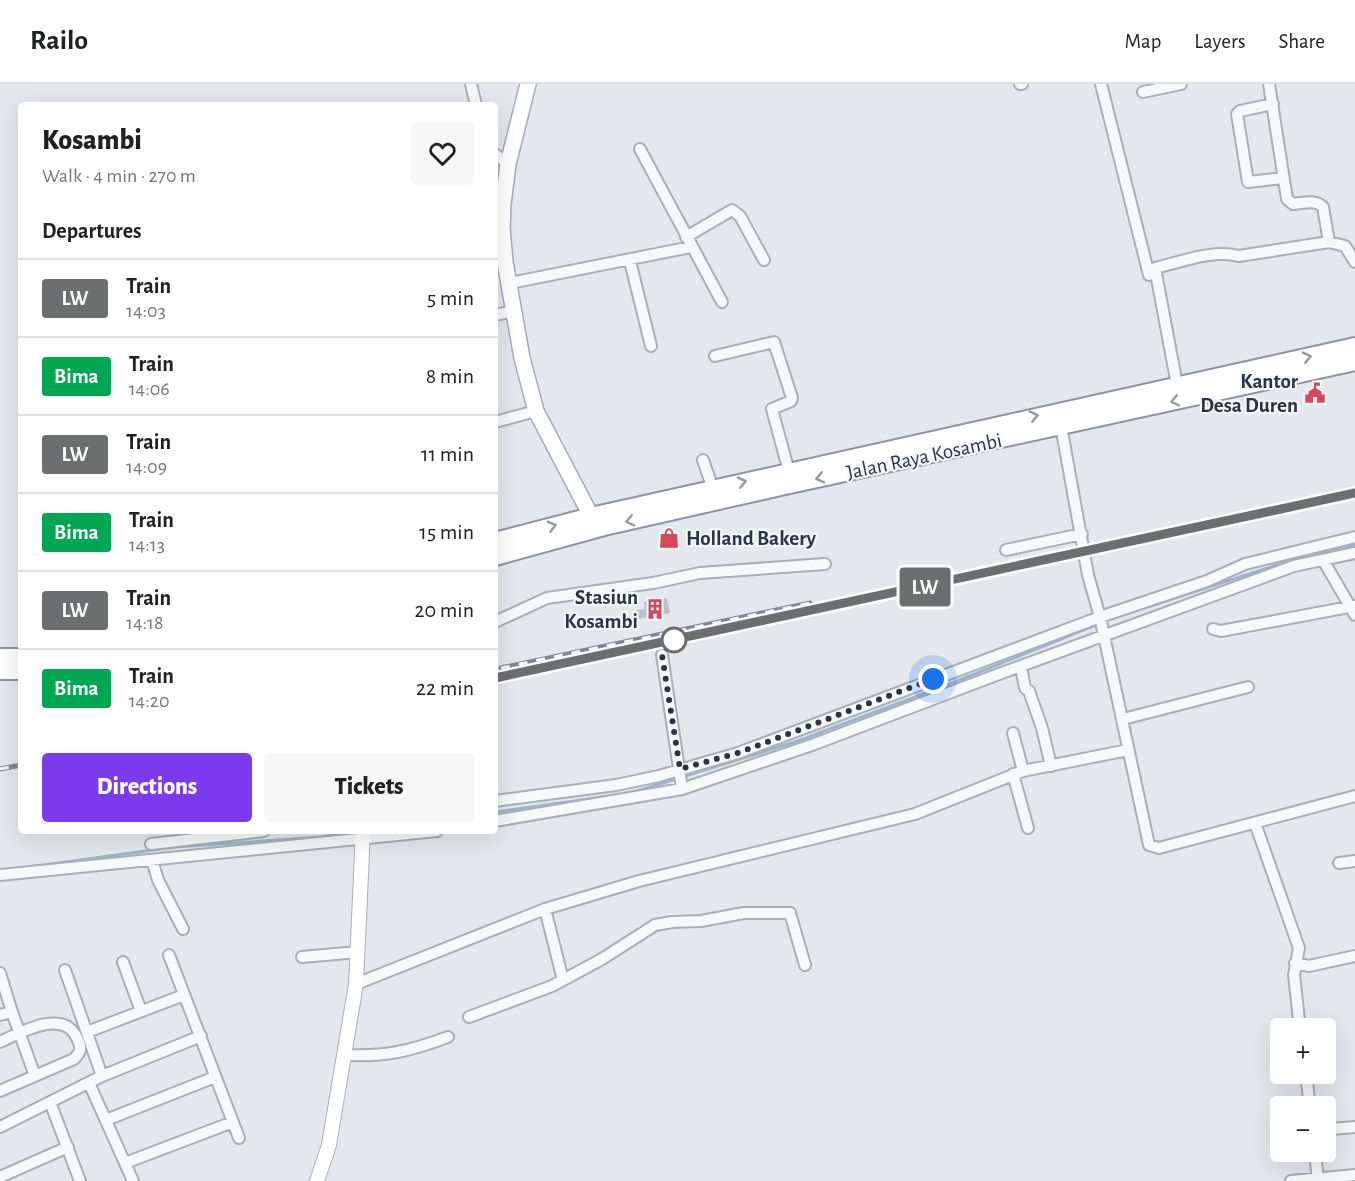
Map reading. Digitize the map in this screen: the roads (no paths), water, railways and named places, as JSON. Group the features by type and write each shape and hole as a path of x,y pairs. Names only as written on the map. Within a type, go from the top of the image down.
{"highway":[{"name":"Jalan Raya Kosambi","path":"498,540 591,516 1355,346"},
{"name":"Jalan Raya Kosambi","path":"498,556 604,527 1355,362"},
{"path":"0,657 18,657"},
{"path":"0,671 18,671"}],"main road":[{"path":"528,84 508,164 502,228 514,311 522,358 536,411 591,516"},
{"path":"317,1181 329,1144 356,984 364,834"}],"street":[{"path":"471,84 475,102"},
{"path":"1101,84 1149,275"},
{"path":"1143,92 1181,84"},
{"path":"1269,84 1282,178 1290,202 1317,202 1323,207 1329,242"},
{"path":"1273,104 1240,111 1237,114 1248,182 1282,178"},
{"path":"640,149 722,302"},
{"path":"498,156 508,164"},
{"path":"510,283 630,261 689,242 732,210 740,216 764,260"},
{"path":"1177,385 1155,268 1214,254 1228,252 1239,256 1329,242 1345,246 1355,261"},
{"path":"630,261 651,346"},
{"path":"498,314 514,311"},
{"path":"715,356 774,342 792,398 772,409 789,472"},
{"path":"498,421 536,411"},
{"path":"1061,426 1088,575 1123,719 1147,842 1152,847 1159,848 1355,796"},
{"path":"703,460 713,489"},
{"path":"1006,550 1082,534"},
{"path":"1314,556 1355,537"},
{"path":"498,820 778,758 1021,667 1102,626 1209,589 1245,564 1355,553"},
{"path":"1213,629 1221,631 1354,610 1314,556"},
{"path":"498,801 616,785 681,780 738,753 1294,559"},
{"path":"498,621 547,598 653,583 700,573 825,564"},
{"path":"662,655 681,780"},
{"path":"1021,667 1025,688 1029,692 1042,728 1051,766"},
{"path":"1123,719 1248,687"},
{"path":"1013,733 1029,828"},
{"path":"356,984 544,909 650,878 915,814 1018,772 1128,750"},
{"path":"1255,823 1299,948 1294,975 1299,1018"},
{"path":"0,875 152,860 172,846 225,841 252,834"},
{"path":"151,844 172,846 364,834"},
{"path":"152,860 158,880 183,929"},
{"path":"1339,863 1355,861"},
{"path":"544,909 563,980"},
{"path":"469,1017 539,992 602,959 655,925 672,922 701,921 744,913 790,913 805,965"},
{"path":"302,957 358,952"},
{"path":"169,955 239,1138"},
{"path":"1295,963 1310,966 1355,956"},
{"path":"123,962 141,1011"},
{"path":"65,970 102,1076"},
{"path":"0,973 35,1076"},
{"path":"87,1032 184,995"},
{"path":"0,1015 12,1012"},
{"path":"0,1042 46,1024 59,1024 68,1026 77,1037 80,1053 74,1059 0,1091"},
{"path":"0,1127 102,1076 201,1036"},
{"path":"345,1055 388,1055 448,1037"},
{"path":"106,1120 215,1077"},
{"path":"89,1083 132,1181"},
{"path":"50,1102 80,1181"},
{"path":"125,1163 233,1122"},
{"path":"1336,1129 1355,1127"},
{"path":"0,1177 68,1147"},
{"path":"1316,1162 1318,1179"},
{"path":"1291,1181 1355,1175"}],"waterway":[{"path":"1150,606 1286,562 1355,545"},
{"path":"634,792 798,741 955,682 1098,624"},
{"path":"498,812 624,794"},
{"path":"29,867 175,847 337,834"}],"railway":[{"path":"498,677 1355,493"},
{"path":"501,668 810,603"},
{"path":"0,769 18,766"}],"train":[{"name":"LW","path":"498,677 1355,493"}],"place":[{"name":"Kantor Desa Duren","path":"1315,393"},
{"name":"Holland Bakery","path":"669,538"},
{"name":"Stasiun Kosambi","path":"655,609"}]}
